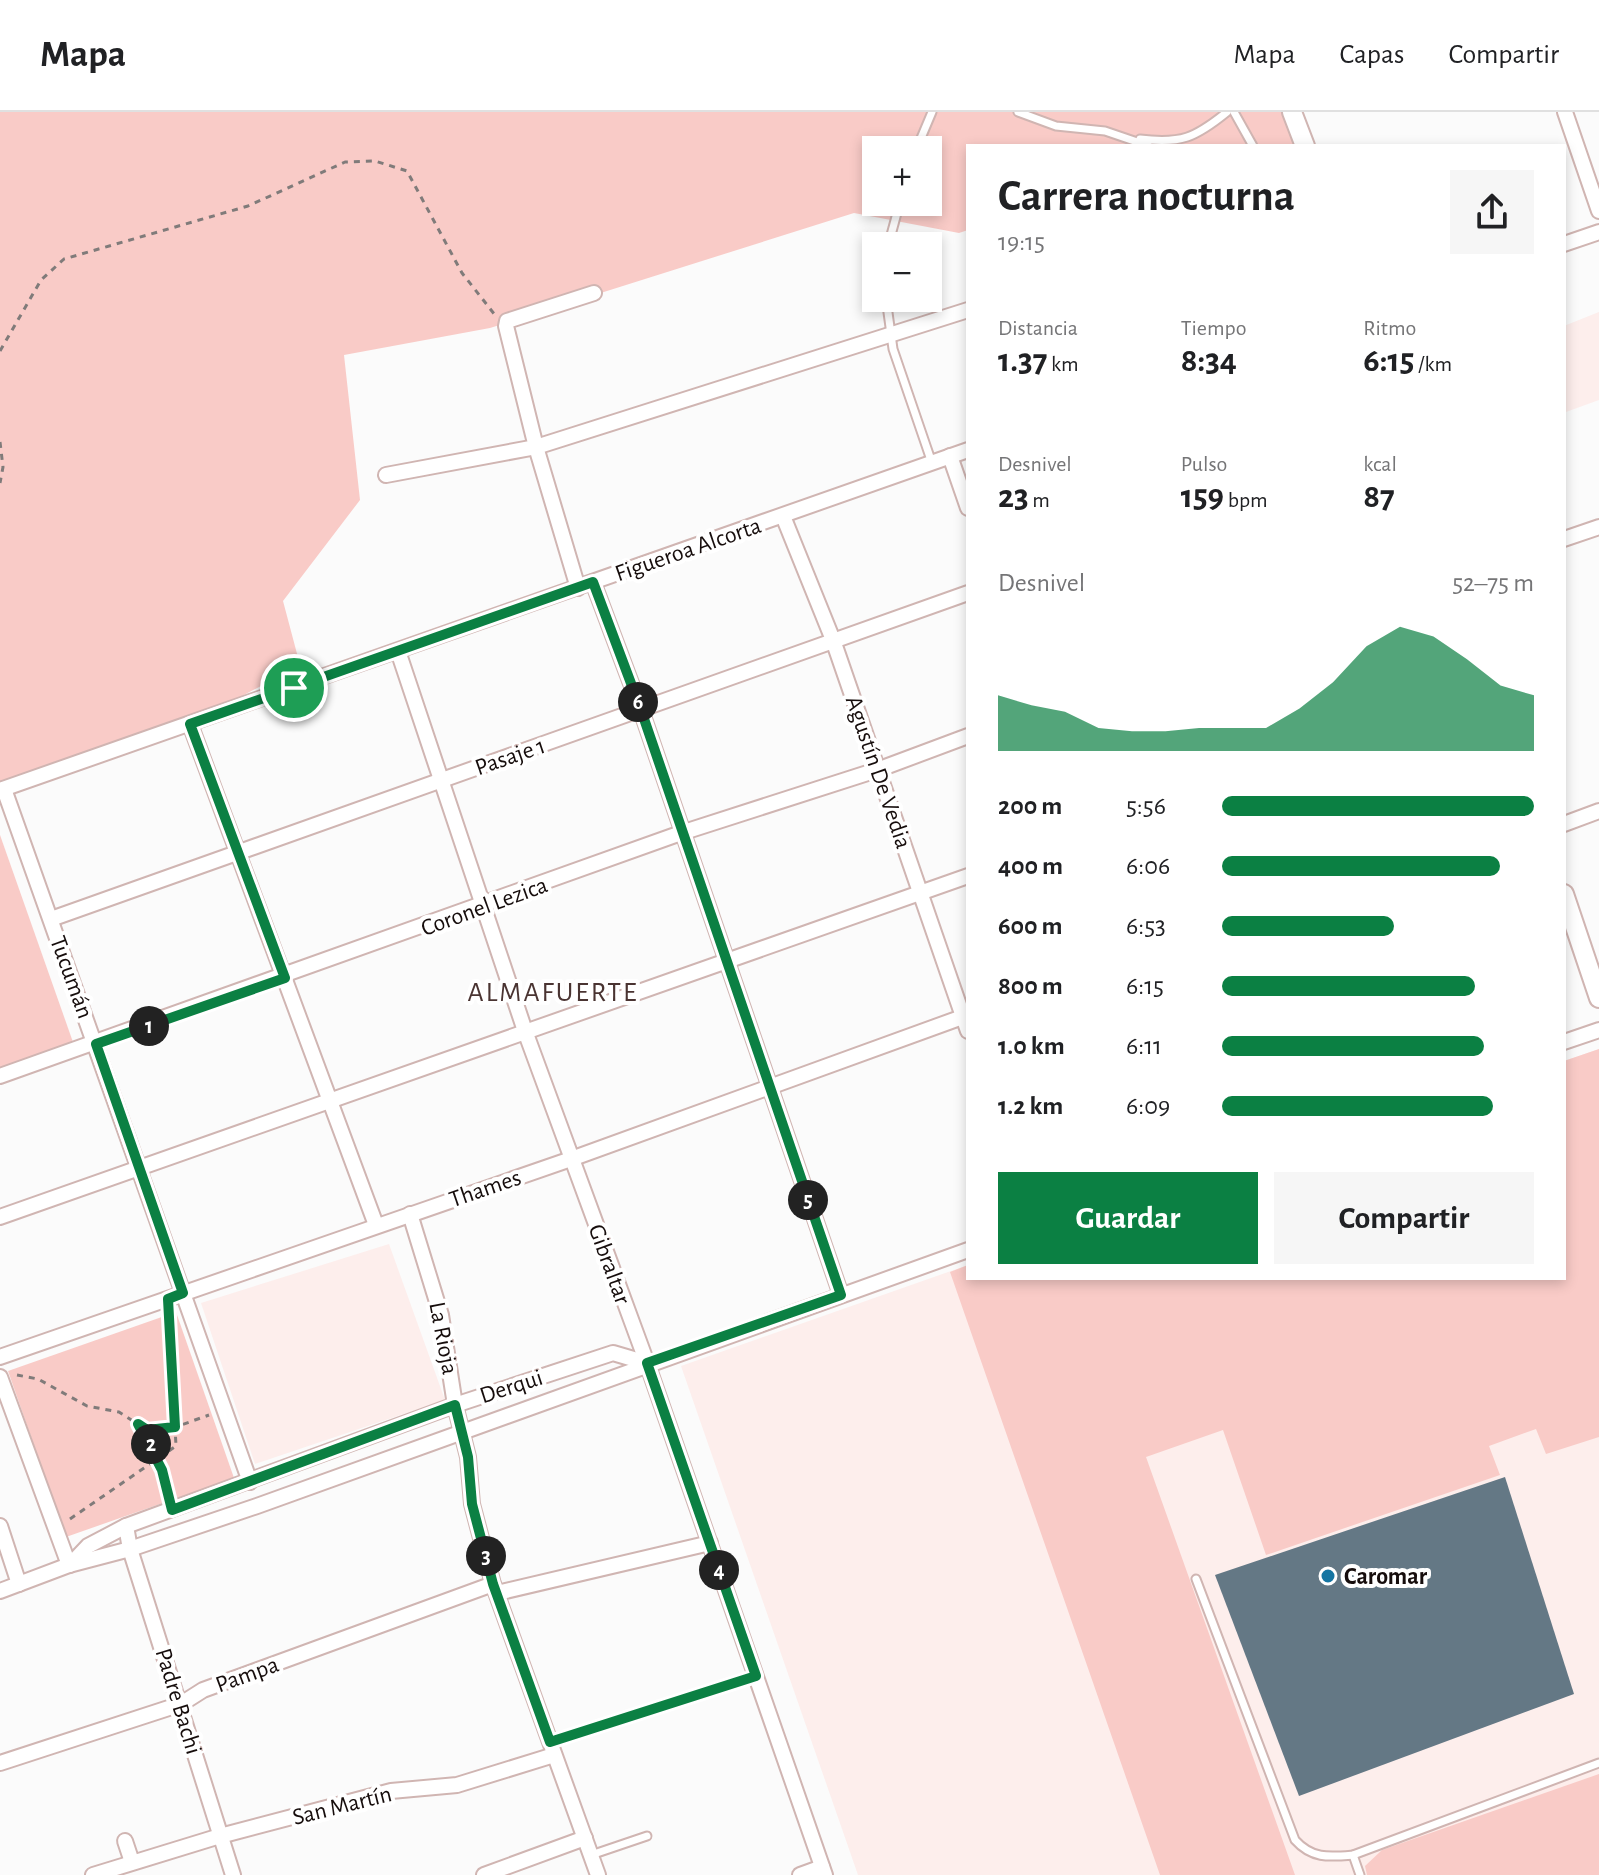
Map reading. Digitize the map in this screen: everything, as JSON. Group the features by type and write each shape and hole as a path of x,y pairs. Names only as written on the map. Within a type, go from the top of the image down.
{"street":[{"path":"1292,112 1304,144"},
{"path":"1565,112 1599,211"},
{"path":"1566,243 1599,232"},
{"path":"578,588 536,447 506,326 514,317 594,293"},
{"path":"386,475 536,447 966,311"},
{"name":"Figueroa Alcorta","path":"2,790 966,451"},
{"path":"950,456 966,502"},
{"name":"Agustín De Vedia","path":"783,516 833,640 966,1021"},
{"path":"1566,538 1599,527"},
{"path":"593,582 641,710 841,1295"},
{"name":"Pasaje 1","path":"51,919 966,594"},
{"name":"Gibraltar","path":"398,651 525,1031 647,1363 823,1871"},
{"path":"190,724 376,1225"},
{"name":"Coronel Lezica","path":"0,1076 285,978 681,833 877,770 966,737"},
{"name":"Tucumán","path":"2,790 96,1044 138,1167 175,1296 224,1410 250,1482"},
{"path":"1566,823 1599,811"},
{"path":"0,1217 966,877"},
{"path":"1566,900 1599,998"},
{"name":"Thames","path":"0,1357 966,1021"},
{"path":"1566,1041 1599,1030"},
{"name":"La Rioja","path":"410,1214 441,1315 455,1405 463,1432 472,1504 495,1588 598,1875"},
{"name":"Derqui","path":"0,1591 69,1565 130,1549 463,1432 623,1375 647,1363 966,1251"},
{"name":"Derqui","path":"69,1565 88,1546 126,1526 455,1405 613,1353 647,1363"},
{"path":"7,1376 69,1565"},
{"path":"0,1526 19,1584"},
{"name":"Padre Bachi","path":"126,1526 130,1549 233,1875"},
{"name":"Pampa","path":"0,1763 181,1704 203,1690 495,1588 710,1543"},
{"name":"San Martín","path":"93,1875 220,1836 391,1791 457,1785 552,1748"},
{"path":"484,1875 585,1838"},
{"path":"125,1841 132,1862"},
{"path":"800,1875 823,1871"}],"lane":[{"path":"922,136 932,112"},
{"path":"1018,112 1056,126 1105,131 1145,144"},
{"path":"1134,139 1170,142 1199,134 1227,112"},
{"path":"1234,112 1252,144"},
{"path":"888,312 891,334 932,463"},
{"path":"1196,1579 1295,1840 1311,1854 1328,1857 1353,1855 1599,1763"},
{"path":"552,1748 756,1676"},
{"path":"591,1855 647,1836"},
{"path":"1353,1855 1360,1875"}],"path":[{"path":"0,351 41,280 64,259 248,206 345,162 375,161 407,171 462,273 483,303 506,326"},
{"path":"0,442 3,467 0,483"},
{"path":"56,1529 176,1446 175,1296"},
{"path":"7,1376 38,1379 87,1406 119,1412 147,1430 175,1427 224,1410"},
{"path":"138,1424 157,1459 172,1510"}],"shaded area":[{"path":"0,112 1284,112 1294,144 966,144 966,231 959,233 870,216 942,216 942,136 862,136 862,215 854,213 490,328 344,355 360,500 283,601 300,665 190,724 0,790"},
{"path":"1599,312 1599,400 1566,412 1566,325"},
{"path":"0,835 74,1045 0,1072"},
{"name":"Caromar","path":"1599,1049 1599,1875 858,1875 681,1366 966,1266 966,1280 1566,1280 1566,1060"},
{"path":"1599,1049 1599,1437 1546,1454 1536,1429 1489,1446 1500,1475 1266,1555 1223,1430 1146,1457 1295,1875 1160,1875 950,1272 966,1266 966,1280 1566,1280 1566,1060"},
{"path":"389,1244 445,1400 255,1464 201,1303"},
{"path":"176,1312 234,1478 66,1537 8,1371"},
{"path":"1599,1774 1599,1875 1367,1875 1365,1866 1382,1850"}],"building":[{"path":"1505,1477 1574,1694 1299,1796 1215,1575"}],"place":[{"name":"Caromar","path":"1328,1576"}],"district":[{"name":"ALMAFUERTE","path":"553,991"}],"route":[{"path":"593,582 641,710 841,1295 647,1363 756,1676 670,1707 550,1742 493,1584 472,1504 468,1457 455,1405 172,1510 162,1470 138,1424 147,1430 175,1427 168,1299 183,1293 96,1044 285,978 190,724 294,688 593,582"}]}
